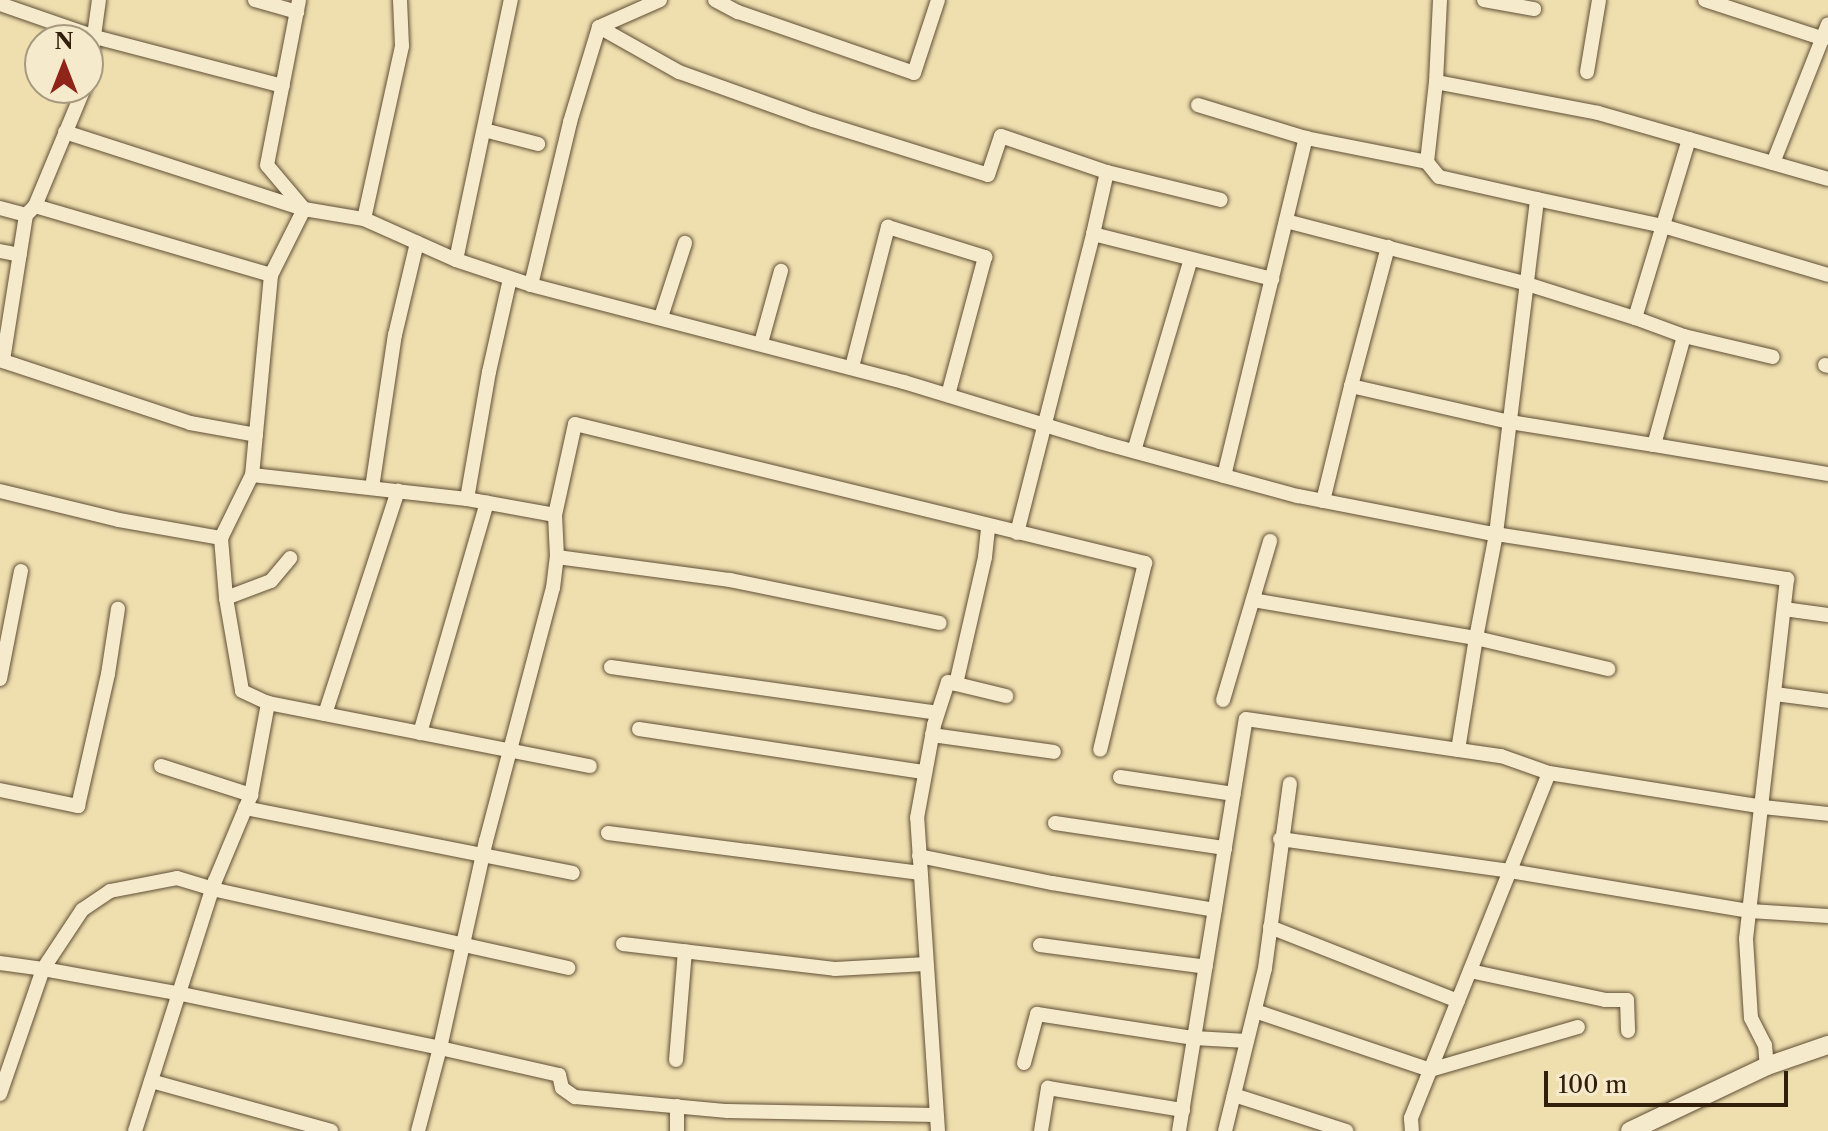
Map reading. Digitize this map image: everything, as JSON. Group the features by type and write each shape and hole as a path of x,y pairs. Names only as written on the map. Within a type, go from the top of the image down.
{"main road":[{"path":"1630,1131 1767,1066 1828,1045"}],"street":[{"path":"96,24 99,0"},
{"path":"255,0 298,6 267,165 304,209"},
{"path":"364,219 402,46 400,0"},
{"path":"456,260 511,0"},
{"path":"531,285 570,122 599,27 660,0"},
{"path":"715,0 738,12 914,73 938,0"},
{"path":"1427,162 1436,82 1440,0"},
{"path":"1484,0 1534,9"},
{"path":"1587,72 1599,0"},
{"path":"1705,0 1826,31 1773,163"},
{"path":"0,4 58,24"},
{"path":"599,27 679,72 813,120 988,175 1001,136 1107,172 1221,200"},
{"path":"104,39 283,86"},
{"path":"1436,82 1598,113 1828,179"},
{"path":"77,104 30,210 3,361 190,423 256,435"},
{"path":"1198,105 1306,138 1427,162 1439,177 1663,226 1828,275"},
{"path":"484,130 538,144"},
{"path":"65,132 304,209 364,219 456,260 510,279 852,367 1224,476 1323,501 1496,534 1787,579 1746,939 1751,1018 1765,1045 1767,1066"},
{"path":"1224,476 1306,138"},
{"path":"1635,318 1689,139"},
{"path":"1017,533 1107,172"},
{"path":"1458,750 1496,534 1537,199"},
{"path":"0,208 30,210 271,275"},
{"path":"304,209 271,275 252,475 221,538 226,598 242,691 268,703 590,766"},
{"path":"1286,221 1527,284 1684,336 1773,357"},
{"path":"852,367 888,227 985,257 948,395"},
{"path":"1093,234 1272,279"},
{"path":"372,488 395,335 417,243"},
{"path":"661,317 685,243"},
{"path":"1323,501 1388,247"},
{"path":"0,251 20,255"},
{"path":"1134,451 1191,259"},
{"path":"761,343 781,271"},
{"path":"467,499 489,372 510,279"},
{"path":"1654,445 1684,336"},
{"path":"1351,386 1510,422 1828,474"},
{"path":"418,1131 440,1048 483,854 553,588 557,557 555,515 575,424 1145,563 1100,750"},
{"path":"252,475 467,499 555,515"},
{"path":"0,491 119,520 221,538"},
{"path":"325,714 398,491"},
{"path":"420,733 487,503"},
{"path":"956,684 985,557 988,526"},
{"path":"1223,700 1270,541"},
{"path":"557,557 730,580 940,623"},
{"path":"226,598 271,581 290,558"},
{"path":"0,679 21,571"},
{"path":"1253,600 1476,638 1608,669"},
{"path":"0,790 78,806 108,674 118,609"},
{"path":"1784,609 1828,615"},
{"path":"611,667 937,713"},
{"path":"938,1131 917,818 937,713 948,682 1006,696"},
{"path":"1775,694 1828,701"},
{"path":"135,1131 212,889 248,801 268,703"},
{"path":"1179,1131 1246,719 1501,756 1549,773 1763,807 1828,814"},
{"path":"639,729 925,772"},
{"path":"932,735 1054,752"},
{"path":"161,766 248,801 573,873"},
{"path":"1412,1131 1411,1118 1549,773"},
{"path":"1120,777 1234,794"},
{"path":"1225,1131 1255,1011 1290,784"},
{"path":"1055,823 1225,848"},
{"path":"608,833 920,873"},
{"path":"1280,839 1510,871 1750,911 1828,916"},
{"path":"919,856 1052,883 1215,910"},
{"path":"0,1094 43,969 82,910 110,891 177,878 212,889 568,968"},
{"path":"1270,927 1458,1001"},
{"path":"623,944 835,969 926,964"},
{"path":"1040,945 1206,967"},
{"path":"676,1060 685,951"},
{"path":"0,963 177,993 559,1075 562,1088 575,1097 727,1111 936,1115"},
{"path":"1470,971 1605,1000 1627,1000 1628,1031"},
{"path":"1255,1011 1430,1070 1578,1027"},
{"path":"1024,1063 1037,1014 1194,1038 1247,1041"},
{"path":"151,1081 331,1131"},
{"path":"1041,1131 1048,1088 1183,1110"},
{"path":"1234,1095 1346,1131"},
{"path":"677,1106 677,1131"}]}
